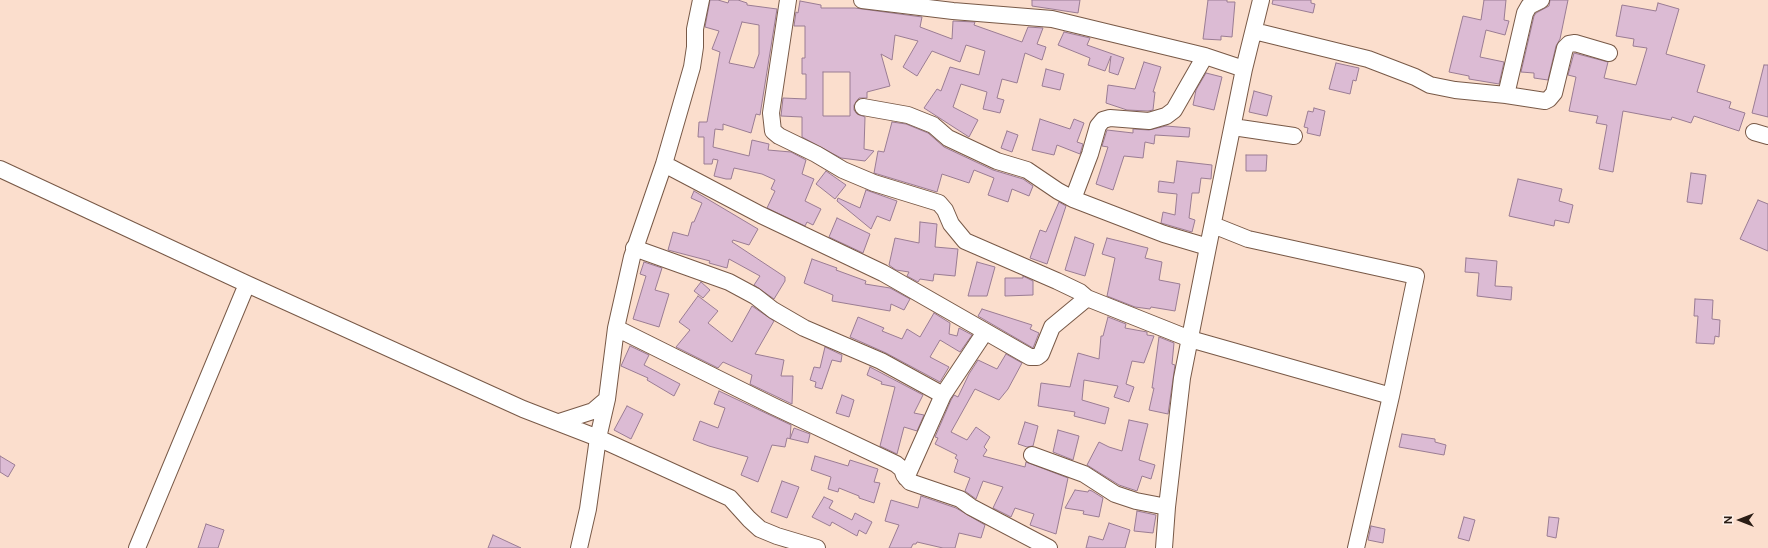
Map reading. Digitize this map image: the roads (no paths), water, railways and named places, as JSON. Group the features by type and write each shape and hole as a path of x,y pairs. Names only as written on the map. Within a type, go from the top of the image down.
{"street":[{"path":"579,548 588,509 598,438 607,399 616,328 634,248 664,164 692,67 695,47 695,28 701,0"},
{"path":"788,0 771,113 773,131 779,136 816,154 842,170 874,183 939,203 945,210 951,224 965,241 1057,281 1080,292 1087,298 1190,339 1391,396"},
{"path":"862,0 954,11 1052,19 1205,56 1244,70"},
{"path":"1164,548 1167,506 1182,378 1244,70 1261,0"},
{"path":"1506,95 1525,13 1529,6 1541,0"},
{"path":"1254,31 1368,59 1415,77 1430,85 1455,90 1506,95 1545,101 1554,93 1565,48 1569,44 1575,43 1609,53"},
{"path":"1073,199 1090,154 1098,126 1103,120 1110,118 1149,121 1166,116 1174,110 1205,56"},
{"path":"863,107 908,115 933,125 948,138 997,161 1027,170 1058,191 1073,199 1164,234 1208,246"},
{"path":"1233,127 1294,136"},
{"path":"664,164 761,215 884,273 1030,357 1037,357 1041,354 1052,327 1087,298"},
{"path":"0,169 247,284 523,409 598,438 730,498 760,529 777,536 817,548"},
{"path":"1213,225 1248,239 1416,276 1391,396 1356,548"},
{"path":"634,248 729,282 804,328 881,361 944,395"},
{"path":"137,548 247,284"},
{"path":"616,328 896,464 902,469 906,478 910,482 960,499 972,507 1049,548"},
{"path":"906,478 944,395 985,332"},
{"path":"559,422 592,411 607,399"},
{"path":"1032,455 1084,474 1116,494 1136,501 1167,506"}]}
